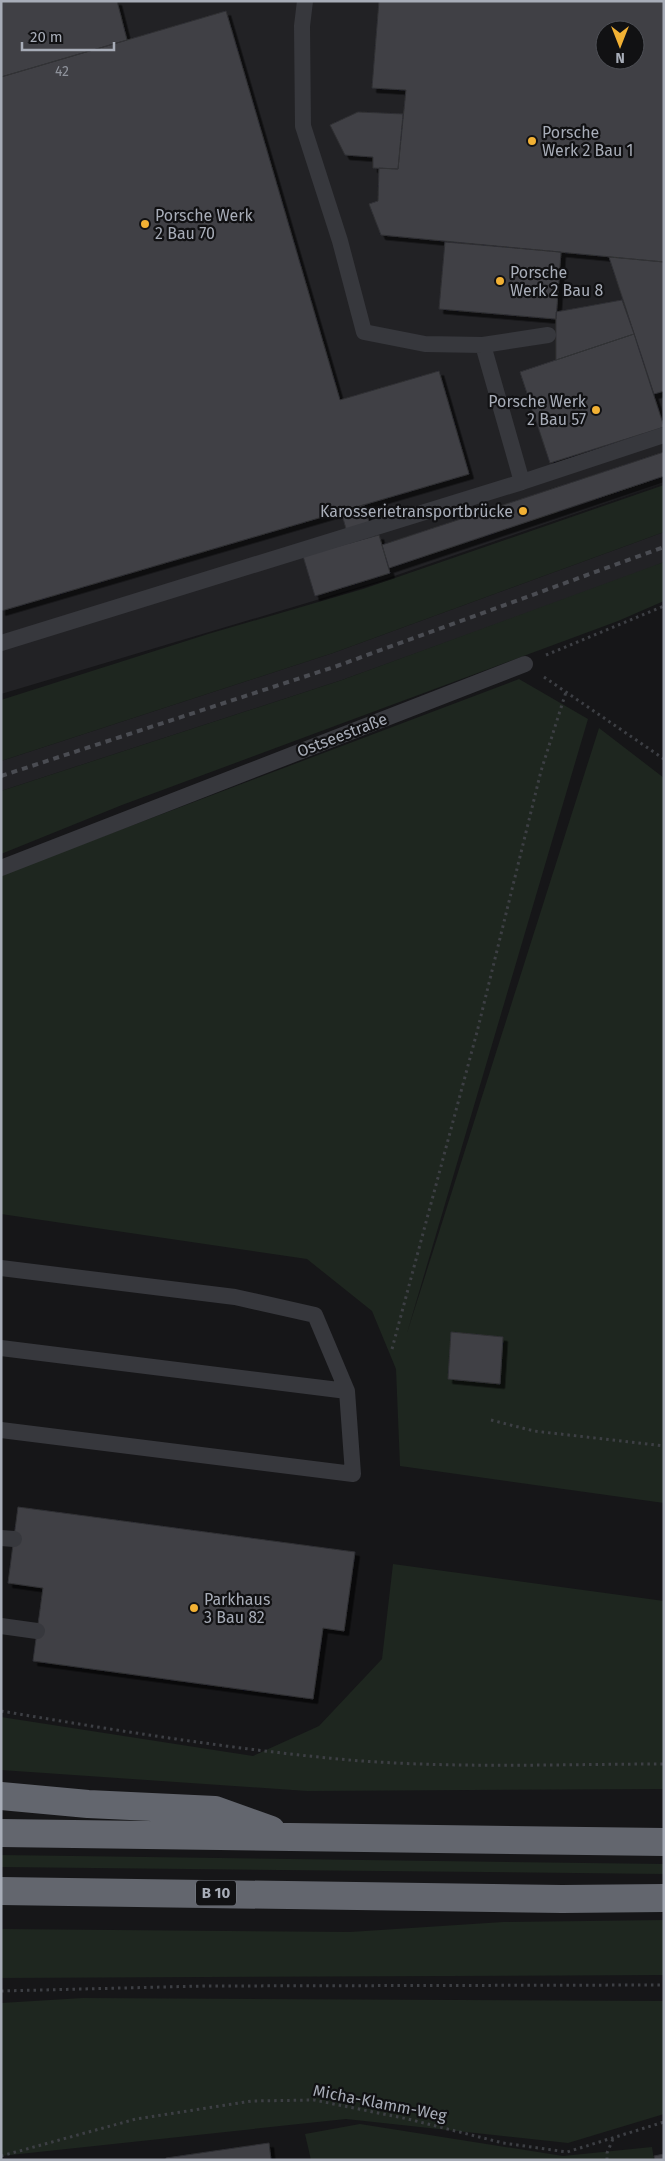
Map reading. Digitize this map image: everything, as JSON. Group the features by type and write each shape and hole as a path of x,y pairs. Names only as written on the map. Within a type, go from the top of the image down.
{"highway":[{"path":"1,1796 88,1804 215,1810 293,1838"},
{"path":"1,1833 664,1842"},
{"name":"B 10","path":"1,1891 562,1899 664,1898"}],"lane":[{"path":"305,1 302,26 303,126 340,241 364,332 425,344 483,345 548,336"},
{"path":"483,345 522,482"},
{"path":"1,643 522,482 664,435"},
{"name":"Ostseestraße","path":"1,868 525,664"},
{"path":"1,1268 234,1297 315,1315 347,1391 353,1474 1,1430"},
{"path":"1,1348 347,1391"},
{"path":"1,1626 37,1631"}],"path":[{"path":"525,664 664,606"},
{"path":"525,664 664,759"},
{"path":"392,1349 476,1032 541,771 566,692"},
{"path":"491,1420 534,1431 664,1446"},
{"path":"1,1711 218,1745 340,1759 446,1764 664,1764"},
{"path":"1,1991 204,1986 664,1985"},
{"name":"Micha-Klamm-Weg","path":"1,2156 136,2119 252,2101 314,2100 503,2143 567,2152 664,2122"},
{"path":"607,2160 607,2153 613,2139"}],"shaded area":[{"path":"1,1 664,1 664,483 377,582 1,694"},
{"path":"664,485 664,532 333,653 1,761 1,700 208,634 363,589"},
{"path":"664,532 664,562 643,571 342,680 1,791 1,761 333,653"},
{"path":"664,562 664,601 618,621 122,805 1,854 1,791 342,680"},
{"path":"519,679 588,719 407,1333 599,728 664,778 664,1503 400,1466 396,1369 372,1311 307,1259 1,1214 1,875"},
{"path":"393,1564 664,1601 664,1789 307,1791 1,1770 1,1717 253,1756 319,1726 382,1659"},
{"path":"1,1855 664,1864 664,1874 1,1867"},
{"path":"664,1920 664,1975 1,1978 1,1929 350,1932 503,1922"},
{"path":"83,1998 664,2001 664,2114 568,2143 346,2119 1,2156 1,2003"},
{"path":"360,2124 563,2156 652,2147 654,2160 311,2160 305,2134"}],"building":[{"path":"1,1 117,1 127,40 1,77"},
{"name":"Porsche Werk 2 Bau 1","path":"379,1 664,1 664,262 381,235 369,204 378,201 379,168 398,169 406,90 372,88"},
{"name":"Porsche Werk 2 Bau 70","path":"226,11 340,400 439,371 469,474 1,611 1,77"},
{"path":"358,112 403,114 398,169 373,168 373,157 345,155 330,125"},
{"name":"Porsche Werk 2 Bau 8","path":"445,242 561,252 556,319 439,309"},
{"path":"609,257 664,262 664,391 654,394"},
{"path":"622,300 634,334 556,360 556,312"},
{"name":"Porsche Werk 2 Bau 57","path":"634,334 664,427 550,463 520,372"},
{"name":"Karosserietransportbrücke","path":"664,452 664,476 389,568 382,545"},
{"name":"Karosserietransportbrücke","path":"364,505 373,536 350,543 341,511"},
{"path":"379,535 390,573 315,596 303,556"},
{"path":"451,1332 503,1337 500,1384 448,1379"},
{"name":"Parkhaus 3 Bau 82","path":"18,1507 355,1552 344,1631 323,1628 313,1699 33,1661 43,1588 8,1583"},
{"path":"269,2143 271,2160 166,2160 166,2158"},
{"path":"664,2154 664,2160 655,2160 654,2156"}],"railway":[{"path":"1,776 337,666 664,547"}],"place":[{"name":"Porsche Werk 2 Bau 1","path":"532,141"},
{"name":"Porsche Werk 2 Bau 70","path":"145,224"},
{"name":"Porsche Werk 2 Bau 8","path":"500,281"},
{"name":"Porsche Werk 2 Bau 57","path":"596,410"},
{"name":"Karosserietransportbrücke","path":"523,511"},
{"name":"Parkhaus 3 Bau 82","path":"194,1608"}]}
